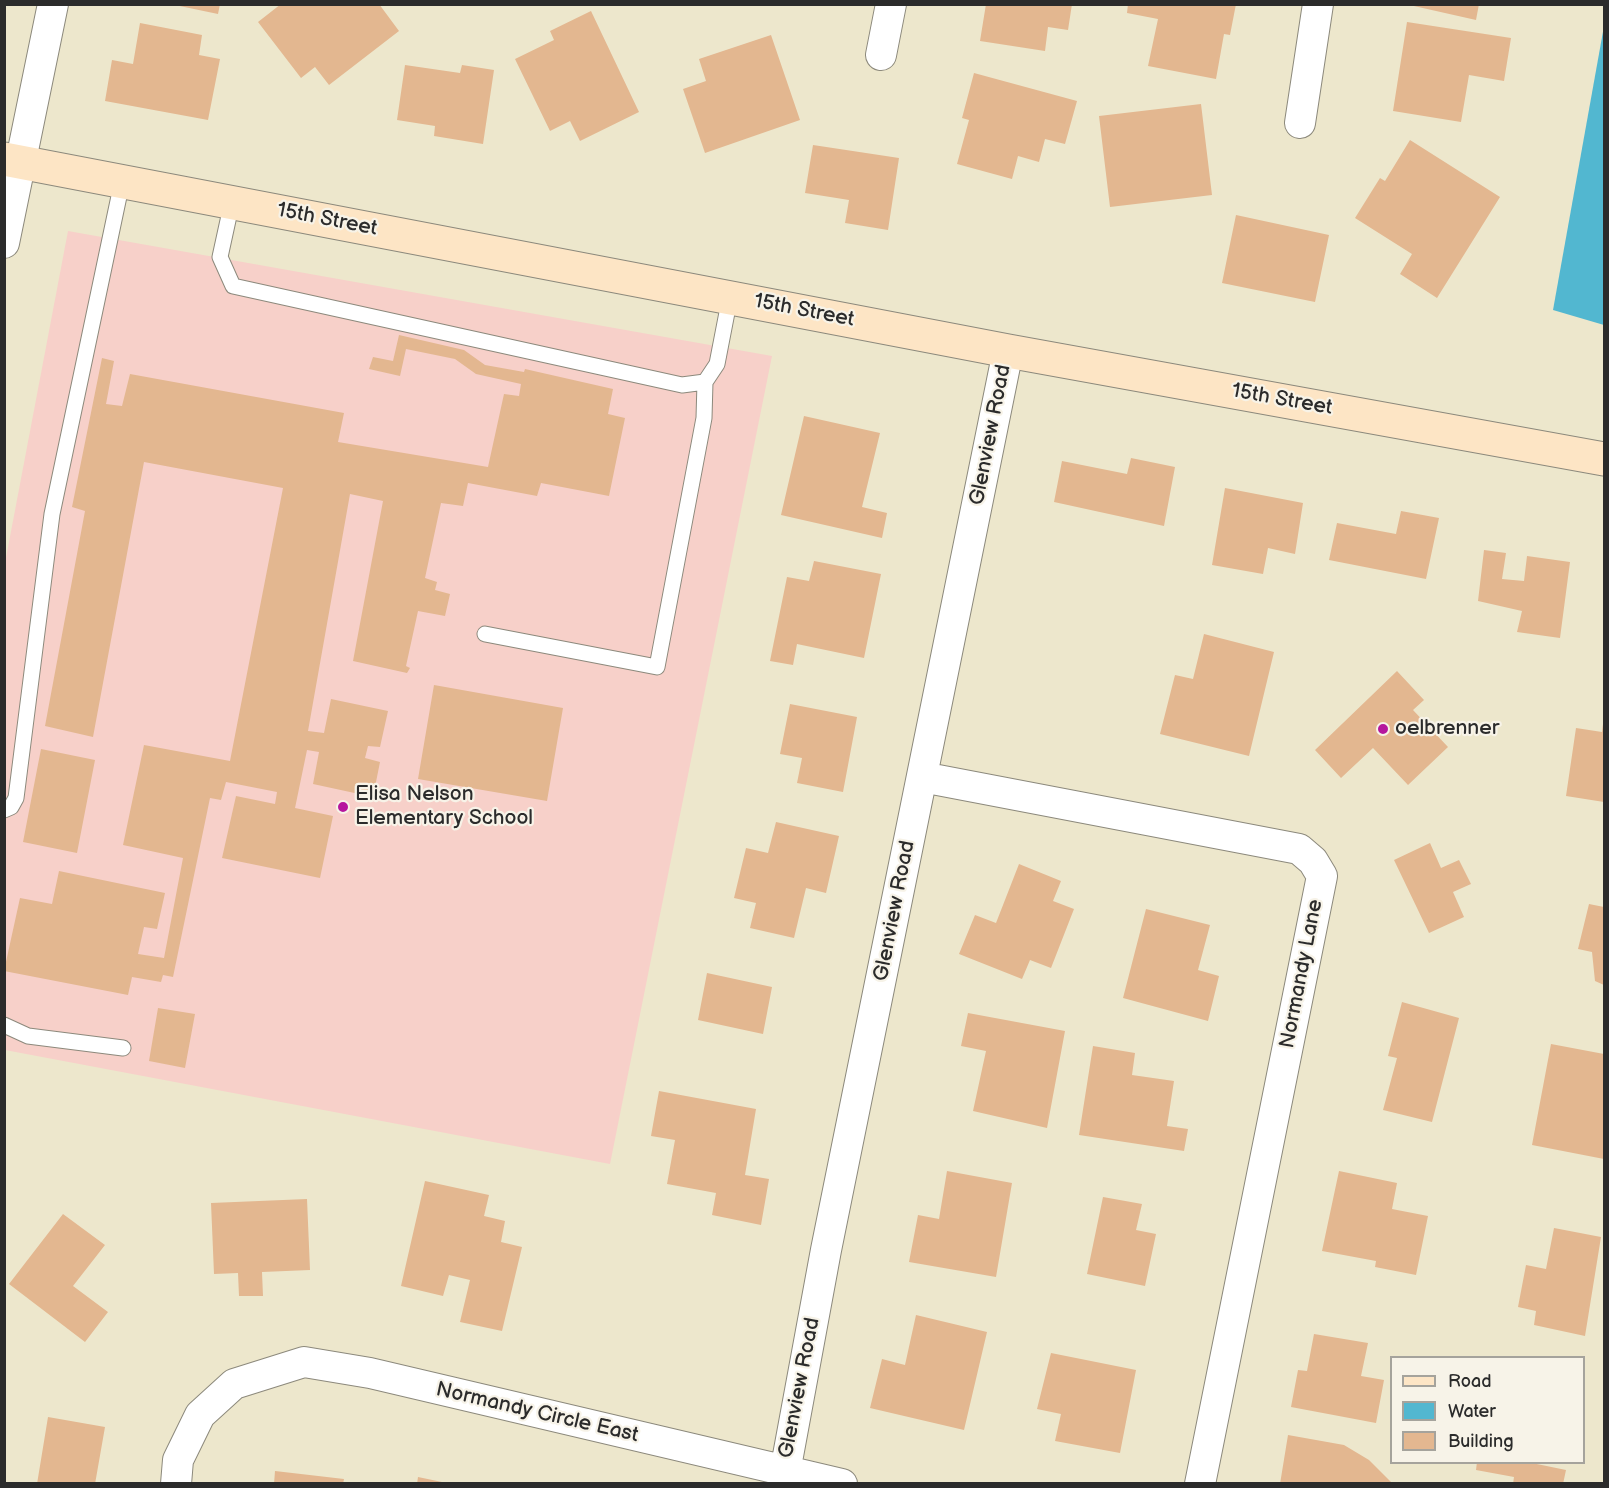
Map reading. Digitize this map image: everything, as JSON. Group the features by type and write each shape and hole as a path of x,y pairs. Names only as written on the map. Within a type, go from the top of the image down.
{"street":[{"path":"4,243 13,161 52,4"},
{"path":"881,55 891,4"},
{"path":"1300,123 1317,4"},
{"name":"15th Street","path":"13,161 1008,351 1605,459"},
{"name":"Glenview Road","path":"785,1472 826,1250 1008,351"},
{"name":"Normandy Lane","path":"922,777 1299,849 1313,861 1322,876 1200,1484"},
{"name":"Normandy Circle East","path":"176,1484 178,1460 200,1415 234,1384 304,1362 370,1373 842,1484"}],"lane":[{"path":"4,810 11,807 16,798 52,514 122,182"},
{"path":"232,202 220,257 234,286 682,385 705,382"},
{"path":"485,634 657,667 704,418 705,382 717,364 730,297"},
{"path":"4,1025 28,1036 123,1048"}],"shaded area":[{"name":"Elisa Nelson Elementary School","path":"68,231 772,356 610,1164 5,1050 5,563"}],"water":[{"path":"1604,26 1604,325 1553,310"}],"building":[{"path":"170,4 220,4 218,14"},
{"path":"281,4 379,4 399,31 329,85 315,67 301,78 258,22"},
{"path":"986,4 1072,4 1068,30 1048,27 1045,51 980,41"},
{"path":"1128,4 1236,4 1230,35 1224,34 1216,79 1148,66 1158,19 1127,13"},
{"path":"1405,4 1479,4 1476,20"},
{"path":"591,11 639,112 580,141 570,121 550,131 515,59 554,40 550,31"},
{"path":"1407,22 1511,38 1504,81 1469,75 1461,122 1393,111"},
{"path":"140,23 202,35 199,55 220,59 208,120 105,101 112,60 133,64"},
{"path":"771,35 800,120 705,153 683,89 706,81 699,59"},
{"path":"405,65 460,73 462,65 494,70 483,144 434,136 435,126 397,120"},
{"path":"974,73 1077,101 1065,144 1045,139 1039,162 1018,156 1012,179 957,164 969,120 962,118"},
{"path":"1201,104 1212,195 1110,207 1099,116"},
{"path":"1410,140 1500,197 1437,298 1400,274 1412,254 1355,218 1380,178 1385,181"},
{"path":"813,145 899,158 888,230 845,223 849,200 805,193"},
{"path":"1236,215 1329,235 1315,302 1222,283"},
{"path":"399,335 464,350 485,365 524,372 525,369 613,389 608,414 625,418 609,496 541,483 537,496 468,483 463,506 441,503 425,578 437,582 435,590 450,594 445,616 418,611 406,666 410,668 407,673 353,661 383,501 350,494 308,731 324,733 331,699 388,711 380,747 368,746 365,758 380,762 373,797 313,784 319,752 307,750 295,808 333,816 320,878 222,858 236,796 275,804 277,792 226,782 221,800 210,798 173,977 163,975 161,982 132,977 128,995 4,971 20,898 52,904 59,871 165,893 157,929 144,927 138,954 164,958 183,858 123,845 144,745 230,761 283,488 144,462 93,737 45,726 85,511 72,507 102,358 114,361 106,404 122,406 130,374 344,413 338,442 488,467 504,394 519,396 521,384 476,374 455,359 406,349 400,376 369,369 373,357 393,361"},
{"path":"804,416 880,433 862,507 887,513 882,538 781,515"},
{"path":"1131,458 1175,467 1164,526 1054,502 1062,461 1127,474"},
{"path":"1225,488 1303,503 1295,554 1268,548 1263,574 1212,565"},
{"path":"1401,511 1439,518 1426,579 1329,560 1337,523 1396,534"},
{"path":"1484,550 1506,553 1502,579 1524,581 1527,556 1570,562 1560,638 1517,632 1522,611 1478,601"},
{"path":"814,561 881,574 864,658 797,644 793,665 770,661 787,577 809,581"},
{"path":"1204,634 1274,652 1249,756 1160,734 1175,675 1193,679"},
{"name":"oelbrenner","path":"1397,671 1424,700 1413,710 1448,747 1408,785 1373,748 1341,778 1315,750"},
{"path":"434,685 563,708 547,801 418,779"},
{"path":"790,704 857,717 843,792 797,783 802,758 780,754"},
{"path":"1603,724 1604,802 1566,796 1576,728 1602,732"},
{"path":"41,749 95,760 77,853 23,842"},
{"path":"776,822 839,836 826,893 806,888 794,938 750,928 756,903 734,898 746,848 768,853"},
{"path":"1430,843 1441,868 1459,860 1471,884 1453,892 1464,917 1429,933 1394,860"},
{"path":"1019,864 1061,881 1053,901 1074,909 1051,968 1030,960 1022,979 959,954 975,915 996,923"},
{"path":"1589,904 1604,907 1604,985 1595,981 1592,952 1578,949"},
{"path":"1146,909 1210,925 1198,970 1219,976 1208,1021 1123,998"},
{"path":"707,973 772,987 763,1034 698,1020"},
{"path":"1402,1002 1459,1018 1432,1122 1383,1110 1397,1058 1388,1056"},
{"path":"158,1008 195,1014 185,1068 149,1061"},
{"path":"968,1013 1065,1031 1047,1128 973,1111 986,1051 961,1046"},
{"path":"1551,1044 1604,1054 1604,1159 1532,1145"},
{"path":"1093,1046 1135,1053 1132,1075 1174,1081 1167,1126 1188,1129 1184,1151 1079,1135"},
{"path":"659,1091 756,1109 745,1175 769,1179 761,1225 712,1215 716,1193 667,1184 675,1140 651,1136"},
{"path":"947,1171 1012,1183 996,1277 909,1262 918,1215 939,1219"},
{"path":"1339,1171 1397,1183 1392,1209 1428,1216 1416,1275 1375,1267 1376,1261 1322,1251"},
{"path":"425,1181 489,1195 484,1216 505,1221 501,1242 522,1247 502,1331 460,1322 470,1280 449,1275 443,1296 401,1286"},
{"path":"1103,1197 1142,1204 1136,1230 1156,1234 1145,1286 1087,1274"},
{"path":"307,1199 310,1270 262,1272 263,1296 239,1296 238,1273 214,1274 211,1203"},
{"path":"63,1214 105,1245 73,1286 108,1312 85,1342 9,1284"},
{"path":"1554,1228 1601,1237 1585,1336 1534,1325 1536,1311 1518,1307 1526,1265 1546,1269"},
{"path":"916,1315 987,1332 964,1430 870,1408 882,1359 905,1365"},
{"path":"1314,1334 1368,1343 1361,1376 1384,1380 1376,1423 1291,1407 1298,1370 1307,1371"},
{"path":"1051,1353 1136,1370 1120,1453 1055,1441 1061,1414 1037,1409"},
{"path":"48,1417 105,1427 95,1484 37,1484"},
{"path":"1288,1435 1344,1445 1369,1460 1393,1484 1280,1484"},
{"path":"1477,1464 1537,1464 1566,1470 1563,1484 1513,1484 1514,1477 1476,1470"},
{"path":"275,1471 344,1479 343,1484 274,1484"},
{"path":"418,1477 442,1482 442,1484 417,1484"}],"place":[{"name":"oelbrenner","path":"1383,729"},
{"name":"Elisa Nelson Elementary School","path":"343,807"}]}
